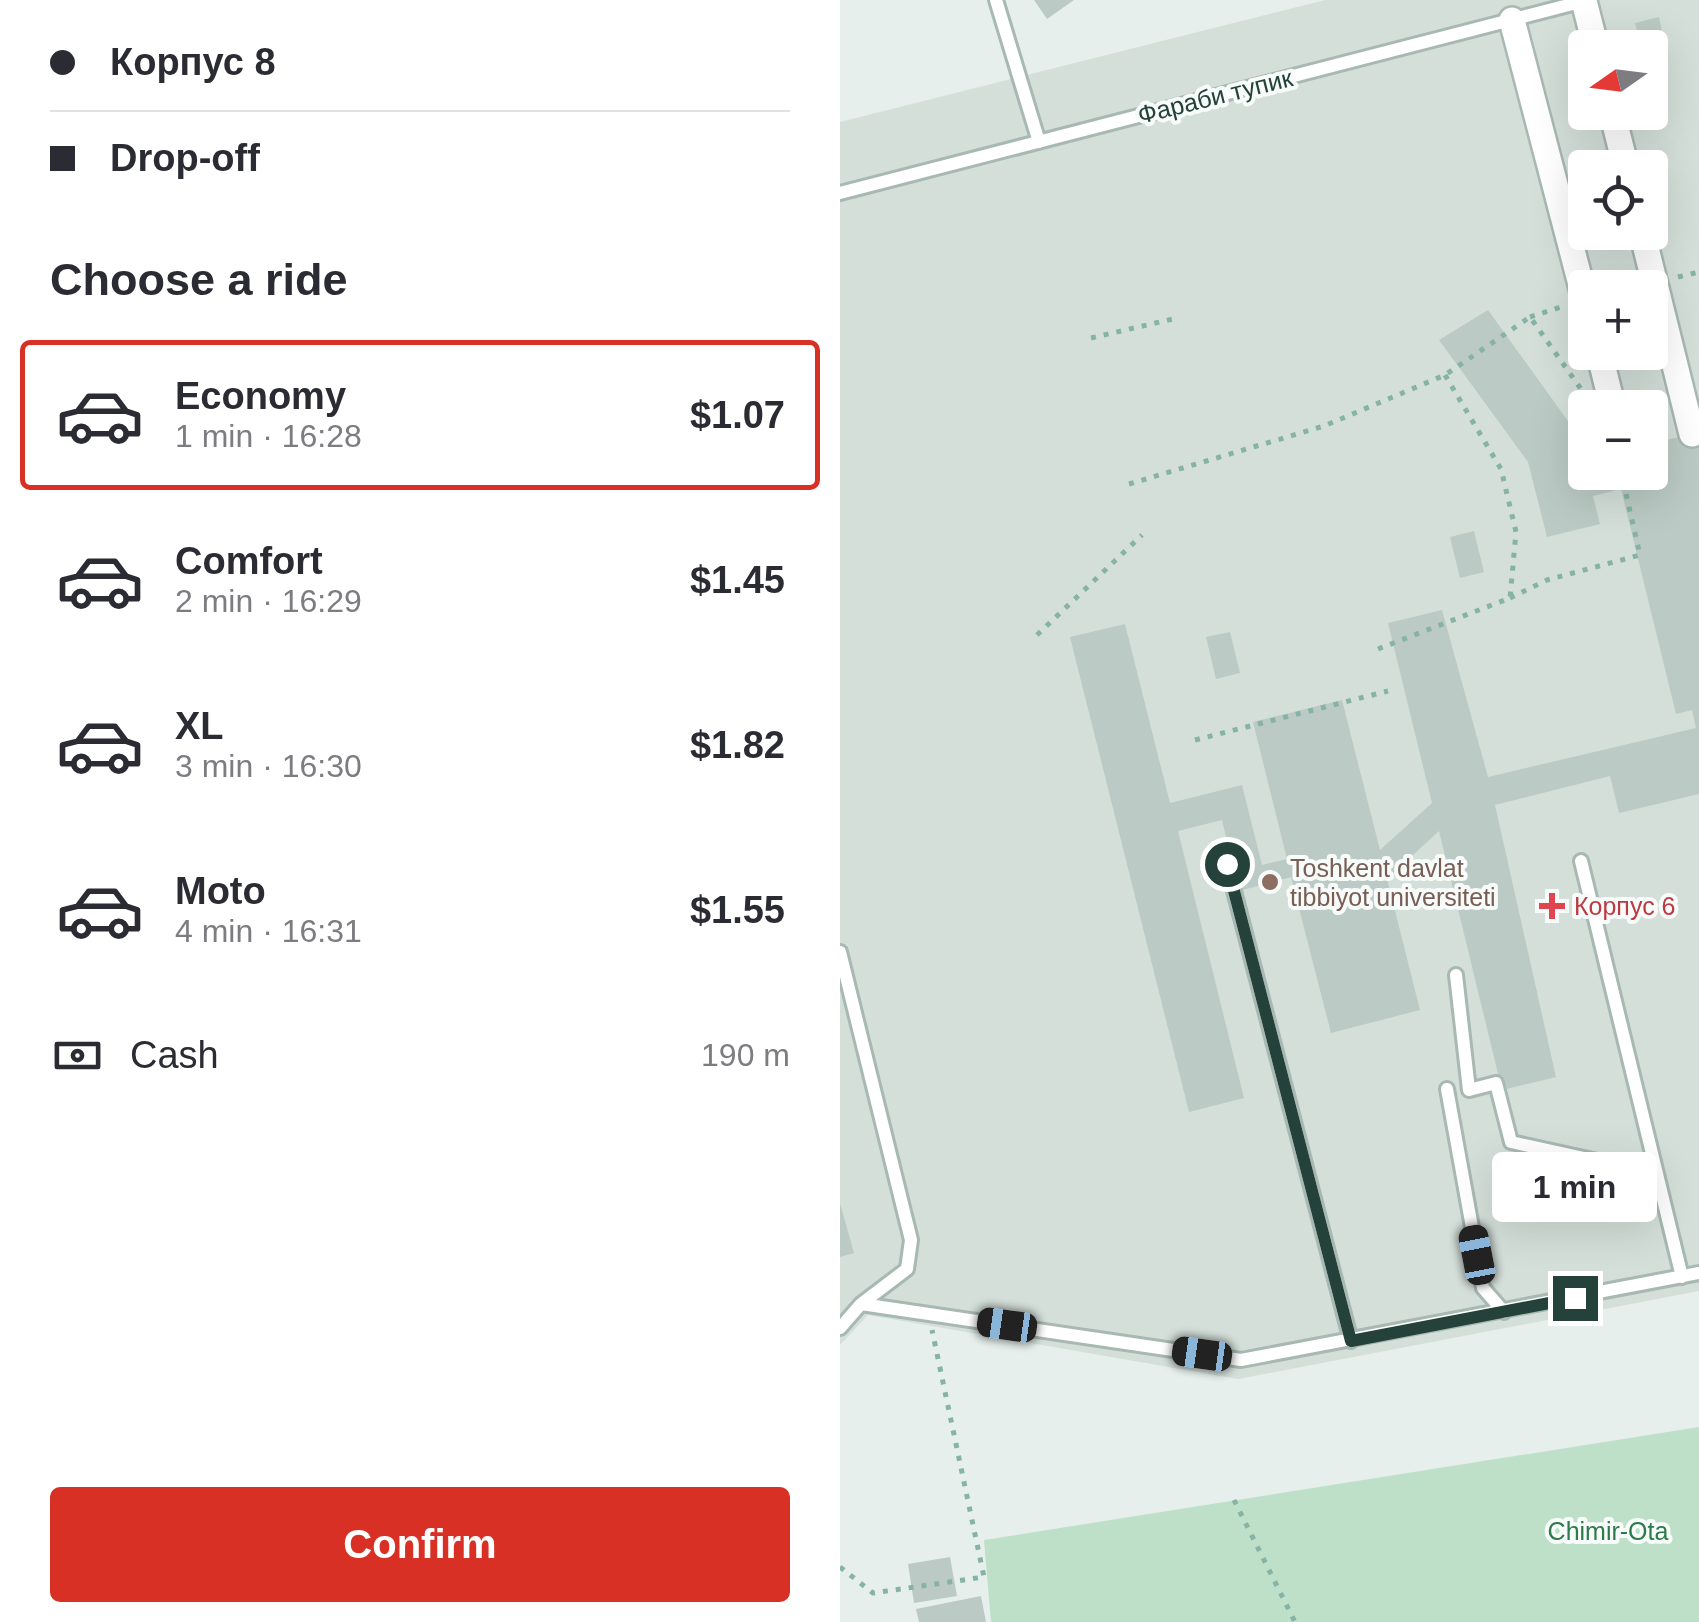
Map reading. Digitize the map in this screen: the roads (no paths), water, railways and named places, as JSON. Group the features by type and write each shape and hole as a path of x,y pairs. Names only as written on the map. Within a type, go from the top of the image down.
{"street":[{"path":"1587,1 1593,30"},
{"path":"1512,20 1577,270"},
{"path":"1646,250 1692,434"}],"lane":[{"path":"996,0 1039,142"},
{"name":"Фараби тупик","path":"840,193 1587,1"},
{"path":"1581,861 1682,1278"},
{"path":"1227,864 1351,1341"},
{"path":"840,952 912,1240 906,1269 862,1304 840,1328"},
{"path":"1456,975 1469,1090 1496,1083 1510,1142 1656,1174"},
{"path":"1447,1089 1483,1288 1504,1312"},
{"path":"862,1304 1240,1360 1699,1274"}],"place":[{"name":"Toshkent davlat tibbiyot universiteti","path":"1270,882"},
{"name":"Корпус 6","path":"1552,906"}],"park label":[{"name":"Chimir-Ota","path":"1608,1531"}]}
